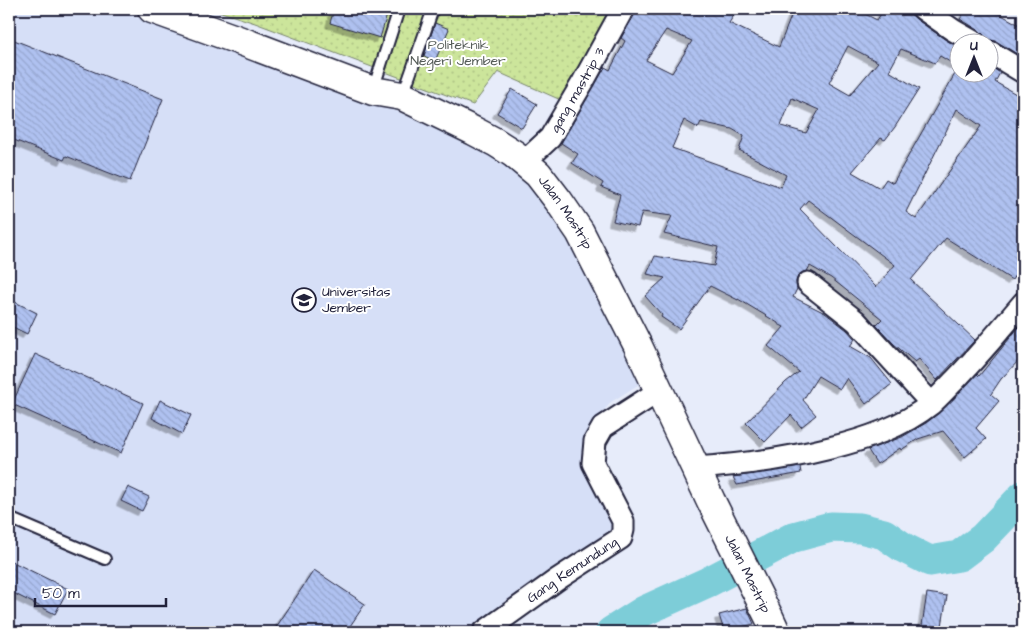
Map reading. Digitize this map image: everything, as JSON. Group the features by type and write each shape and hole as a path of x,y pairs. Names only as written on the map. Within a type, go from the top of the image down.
{"main road":[{"name":"Jalan Mastrip","path":"152,9 373,90 402,96 474,131 514,154 538,174 580,232 637,344 651,396 695,468 773,626"}],"street":[{"name":"gang mastrip 3","path":"524,162 550,138 623,9"},
{"path":"923,9 956,32"},
{"path":"1000,58 1023,72"},
{"path":"808,283 856,321 931,403"},
{"path":"695,468 777,460 847,444 872,436 910,418 931,403 969,365 1023,303"},
{"name":"Gang Kemundung","path":"484,632 558,579 621,538 623,521 593,463 595,441 602,427 651,396"}],"lane":[{"path":"373,90 399,9"},
{"path":"402,96 433,9"},
{"path":"9,518 105,559"}],"shaded area":[{"name":"Universitas Jember","path":"9,9 117,9 394,110 478,148 530,183 555,218 644,381 611,402 587,432 582,456 586,477 611,514 614,528 601,541 467,632 9,632"}],"green space":[{"name":"Politeknik Negeri Jember","path":"212,9 617,9 563,101 498,72 473,105 255,23"}],"building":[{"path":"334,9 364,9 387,15 380,38 330,23"},
{"path":"638,9 738,9 729,23 779,47 794,9 855,9 877,20 884,9 892,9 903,15 905,11 950,42 950,62 940,56 935,63 901,49 889,71 919,89 885,140 881,138 852,172 880,188 886,179 893,183 950,82 995,82 1023,98 1023,262 1012,280 946,238 911,280 975,340 937,380 919,359 915,362 876,325 882,319 831,278 810,266 807,271 798,276 796,282 797,289 793,297 825,313 847,330 855,339 850,346 871,358 892,384 866,404 847,378 840,389 818,376 803,400 816,415 801,427 791,415 765,442 746,423 786,382 799,372 768,346 784,327 738,299 710,286 679,329 661,317 662,315 645,296 665,278 647,274 655,256 714,266 718,247 664,234 672,216 642,212 638,227 613,221 620,195 601,187 603,183 572,163 578,154 561,143 605,67 610,70 625,41 621,38","holes":["666,30 692,41 672,73 646,60","848,46 878,62 850,95 829,83","792,98 819,110 806,133 781,126","957,109 981,126 916,219 906,212","684,120 698,128 701,122 732,129 744,136 739,150 786,175 781,187 672,148","808,200 895,265 876,287 800,209"]},
{"path":"967,9 991,9 1023,27 1023,43 1017,54 1000,43 1000,32 981,32 960,19"},
{"path":"435,23 449,29 435,61 424,56"},
{"path":"9,38 163,99 130,181 66,156 64,160 9,138"},
{"path":"512,89 537,104 522,128 497,113"},
{"path":"9,299 37,313 27,334 9,325"},
{"path":"1023,322 1023,356 1001,379 991,394 999,401 976,428 986,439 965,457 943,431 918,439 901,450 900,448 877,464 868,450 902,437 939,413 977,374 979,376"},
{"path":"35,354 143,403 121,453 12,404"},
{"path":"160,400 191,415 182,434 152,418"},
{"path":"800,467 801,473 737,485 733,477"},
{"path":"128,487 149,497 142,511 121,501"},
{"path":"9,560 68,589 55,614 9,591"},
{"path":"314,570 365,604 346,632 273,632"},
{"path":"927,593 947,596 941,632 921,632"},
{"path":"747,608 754,624 724,631 719,615"}],"waterway":[{"path":"611,632 644,611 708,582 794,537 831,527 860,528 884,534 904,548 930,561 959,556 983,538 1023,496"}],"place":[{"name":"Universitas Jember","path":"304,300"}]}
